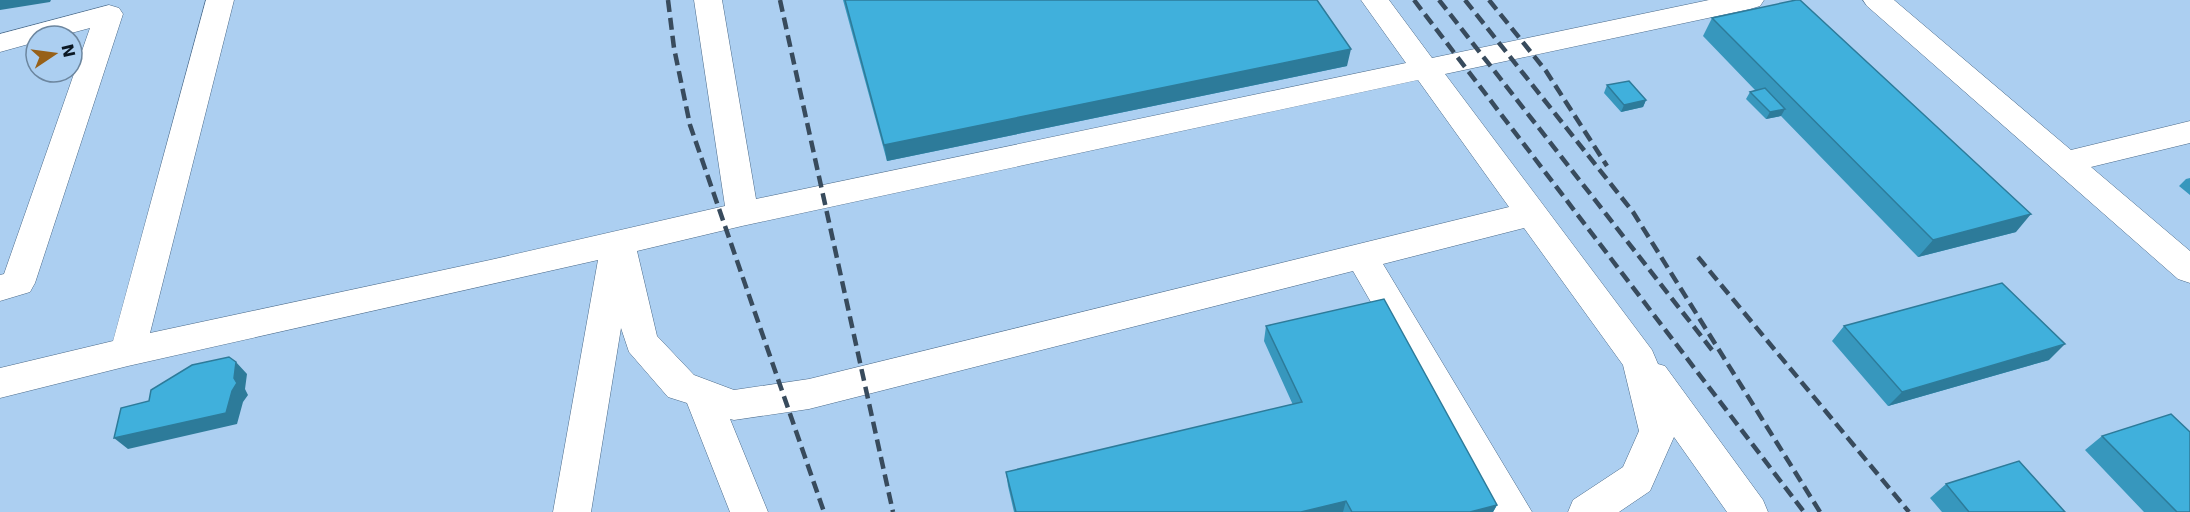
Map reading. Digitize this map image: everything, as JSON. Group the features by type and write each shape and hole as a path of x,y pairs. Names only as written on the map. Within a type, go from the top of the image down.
{"lane":[{"path":"128,352 220,0"},
{"path":"708,0 742,214"},
{"path":"1375,0 1749,512"},
{"path":"0,383 128,352 742,214 1750,0"},
{"path":"1877,0 2190,270"},
{"path":"0,43 110,14 18,283 0,288"},
{"path":"2065,163 2190,132"},
{"path":"618,242 641,342 681,386 734,405 809,394 1531,214"},
{"path":"572,512 618,242"},
{"path":"1361,256 1513,512"},
{"path":"1587,512 1636,479 1658,431 1640,360"},
{"path":"701,393 749,512"}],"building":[{"path":"845,0 1317,0 1351,49 884,145"},
{"path":"1800,0 2031,214 1933,240 1712,18"},
{"path":"1629,81 1646,100 1624,105 1607,85"},
{"path":"1765,88 1785,109 1770,112 1750,92"},
{"path":"2002,283 2065,344 1902,392 1844,326"},
{"path":"1384,299 1497,505 1470,512 1352,512 1346,501 1301,512 1016,512 1006,472 1302,402 1266,326"},
{"path":"229,357 236,362 234,378 237,383 232,391 226,413 114,438 121,408 149,401 151,390 192,365"},
{"path":"2171,414 2190,432 2190,512 2177,512 2102,436"},
{"path":"2019,461 2065,512 1969,512 1946,484"}],"railway":[{"path":"668,0 674,48 690,125 824,512"},
{"path":"780,0 893,512"},
{"path":"1414,0 1804,512"},
{"path":"1439,0 1712,350"},
{"path":"1465,0 1633,212 1820,512"},
{"path":"1489,0 1546,71 1607,166"},
{"path":"1698,257 1909,512"}]}
